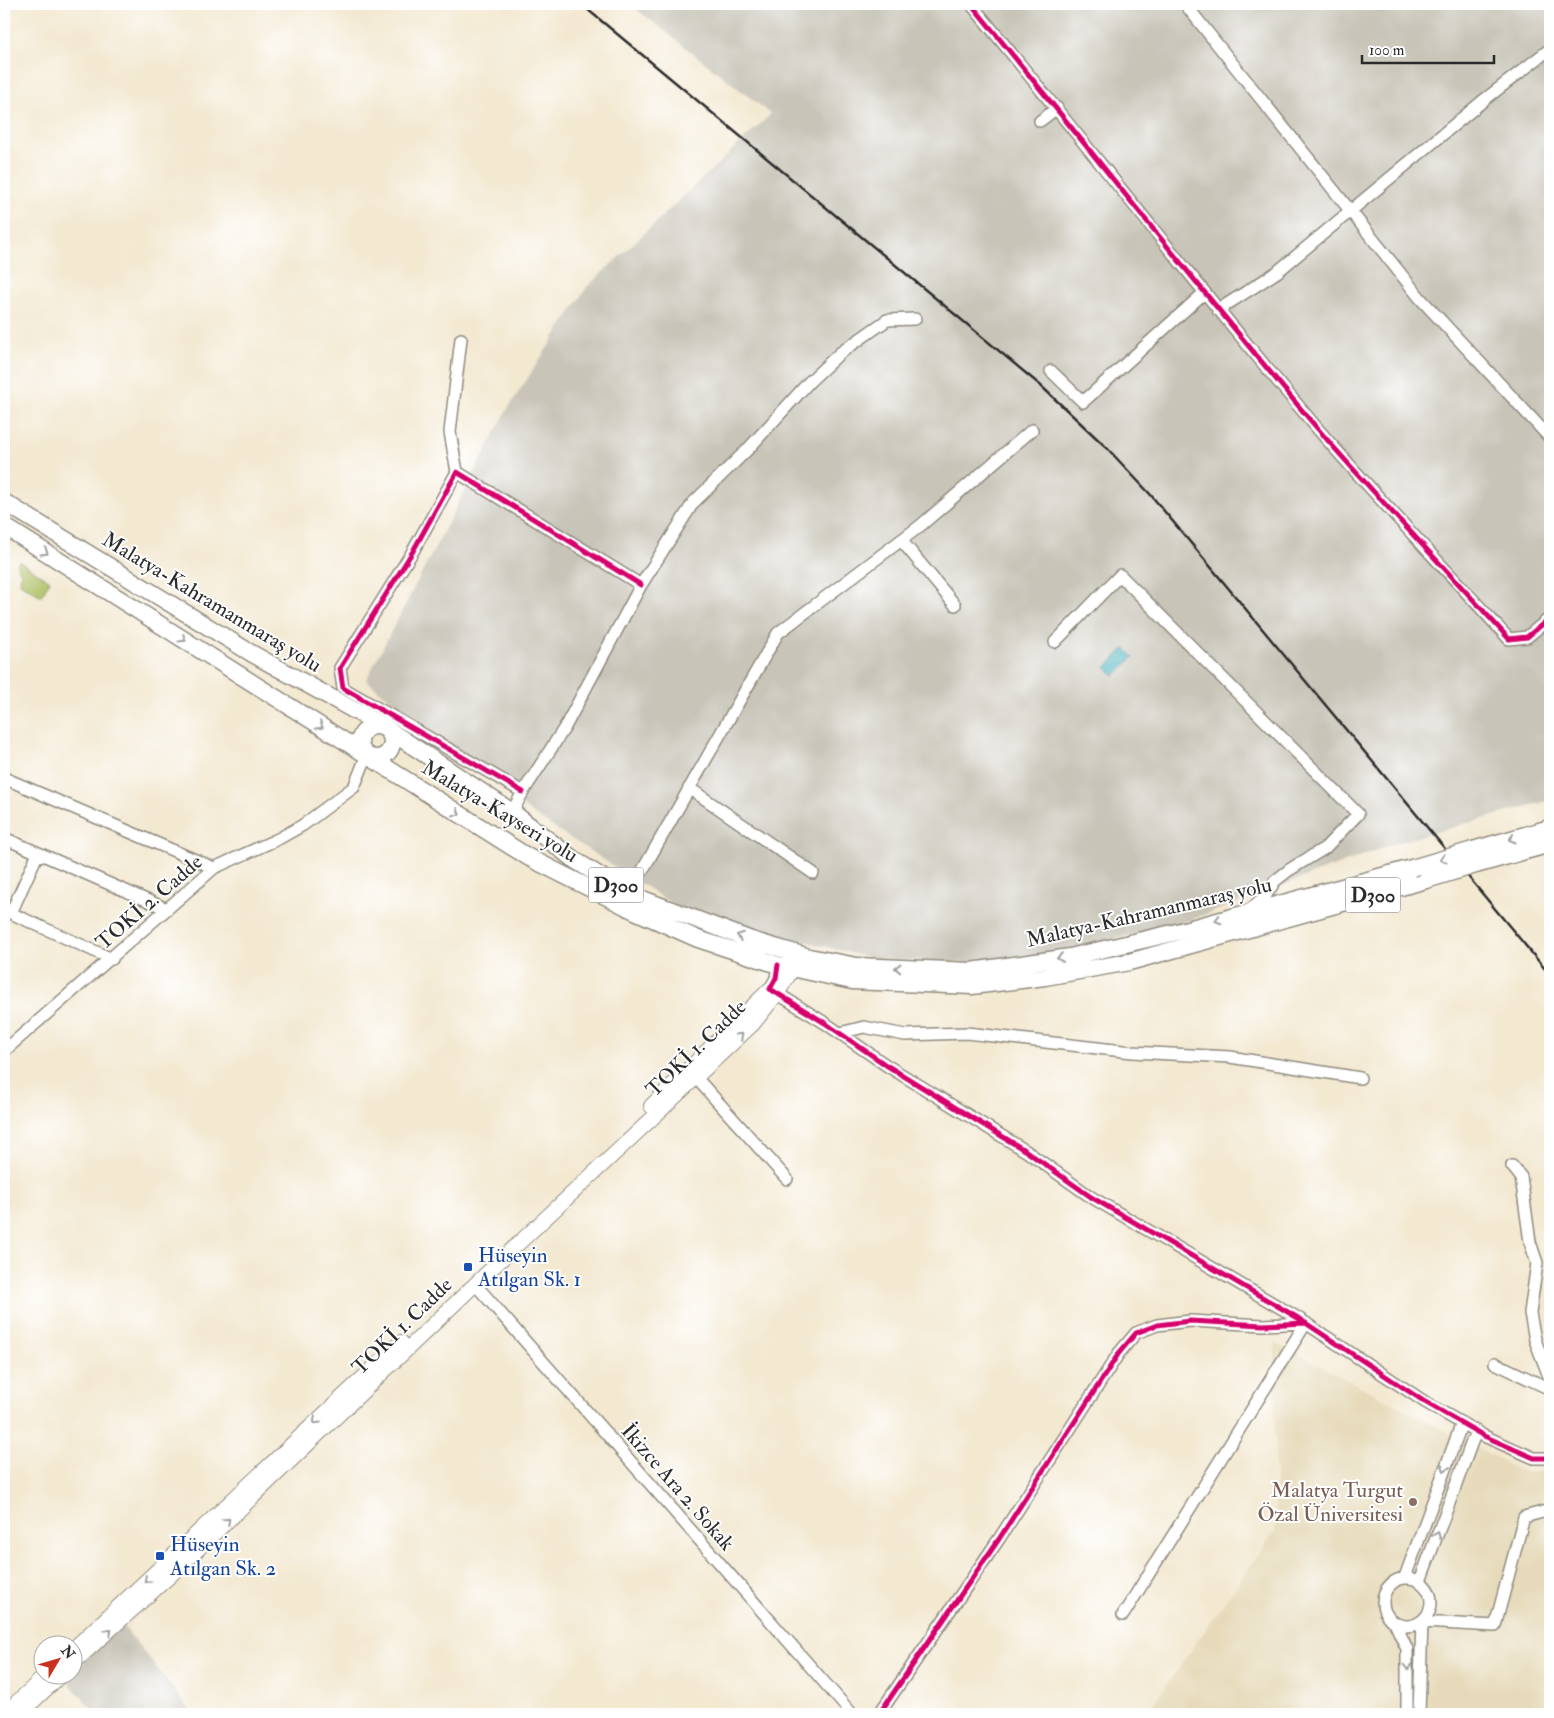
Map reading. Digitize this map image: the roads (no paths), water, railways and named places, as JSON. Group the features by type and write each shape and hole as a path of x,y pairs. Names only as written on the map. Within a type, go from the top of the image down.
{"highway":[{"name":"Malatya-Kahramanmaraş yolu","path":"4,502 251,652 384,727 512,812 573,859 629,894 751,940 809,957 857,966 971,971 1070,957 1177,932 1412,868 1476,857 1550,828"},
{"name":"Malatya-Kayseri yolu","path":"4,526 528,857 635,911 698,939 785,967 852,981 972,986 1044,977 1129,962 1426,880 1476,857 1550,844"},
{"path":"374,726 384,727 392,739 391,750 383,757 367,756 360,741 364,731 374,726"}],"main road":[{"name":"TOKİ 1. Cadde","path":"82,1655 172,1574 692,1074 774,991 785,967"},
{"name":"TOKİ 1. Cadde","path":"82,1641 517,1234 692,1074"},
{"path":"4,1714 34,1686"},
{"path":"20,1714 49,1686"}],"street":[{"path":"971,4 1057,108 1204,293 1320,431 1509,639 1528,637 1550,618"},
{"path":"1185,4 1420,298 1550,438"},
{"path":"1218,310 1278,272 1484,100 1550,49"},
{"path":"1040,121 1057,108"},
{"path":"1051,371 1083,402 1204,293"},
{"path":"512,812 522,792 565,727 641,584 693,503 750,447 821,370 840,353 886,320 916,319"},
{"path":"460,339 450,432 457,472 413,551 340,668 343,688 522,792"},
{"path":"629,894 778,633 901,540 1032,430"},
{"path":"457,472 641,584"},
{"path":"901,540 955,605"},
{"path":"1055,642 1120,575 1358,814 1325,848 1275,881 1266,895 1249,911"},
{"name":"TOKİ 2. Cadde","path":"4,1051 112,959 214,868 303,826 354,787 367,756"},
{"path":"4,778 214,868"},
{"path":"689,788 813,873"},
{"path":"4,838 167,910"},
{"path":"38,853 8,912 112,959"},
{"path":"774,991 840,1033 886,1066 1026,1151 1092,1197 1306,1323 1426,1402 1476,1431 1534,1458 1550,1458"},
{"path":"840,1033 864,1027 905,1034 967,1033 1132,1052 1230,1057 1360,1078"},
{"path":"692,1074 788,1179"},
{"path":"1512,1166 1521,1177 1530,1242 1537,1263 1530,1313 1535,1340 1550,1379"},
{"name":"İkizce Ara 2. Sokak","path":"475,1284 852,1714"},
{"path":"879,1714 999,1538 1118,1353 1136,1333 1157,1325 1190,1320 1264,1325 1306,1323"},
{"path":"1123,1615 1306,1323"},
{"path":"1495,1363 1550,1389"},
{"path":"1405,1577 1462,1423"},
{"path":"1420,1581 1476,1431"},
{"path":"1395,1623 1406,1627 1422,1622 1496,1626 1524,1517 1550,1510"},
{"path":"1407,1714 1407,1649 1395,1623 1386,1614 1383,1599 1390,1584 1405,1577 1420,1581 1430,1593 1432,1601 1428,1616 1422,1622 1419,1714"}],"water":[{"path":"1125,648 1134,657 1114,676 1106,667"}],"railway":[{"path":"581,4 1040,385 1106,447 1150,494 1550,975"}],"place":[{"name":"Hüseyin Atılgan Sk. 1","path":"468,1267"},
{"name":"Malatya Turgut Özal Üniversitesi","path":"1413,1502"},
{"name":"Hüseyin Atılgan Sk. 2","path":"160,1556"}]}
